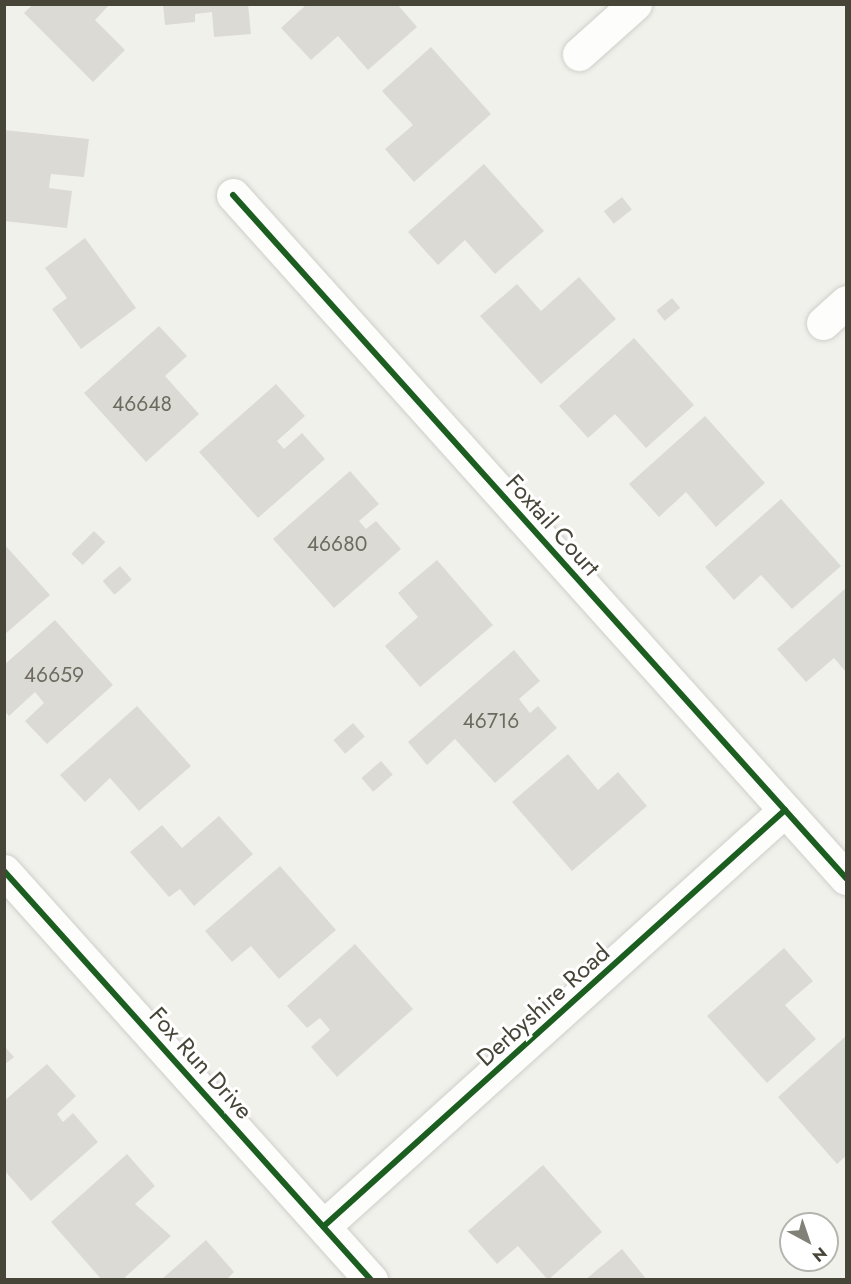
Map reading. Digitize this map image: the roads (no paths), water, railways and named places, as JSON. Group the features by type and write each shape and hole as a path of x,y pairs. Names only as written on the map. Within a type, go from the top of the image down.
{"street":[{"path":"579,54 635,4"},
{"name":"Foxtail Court","path":"233,195 846,878"},
{"name":"Derbyshire Road","path":"324,1226 785,810"},
{"name":"Fox Run Drive","path":"4,871 371,1280"}]}
